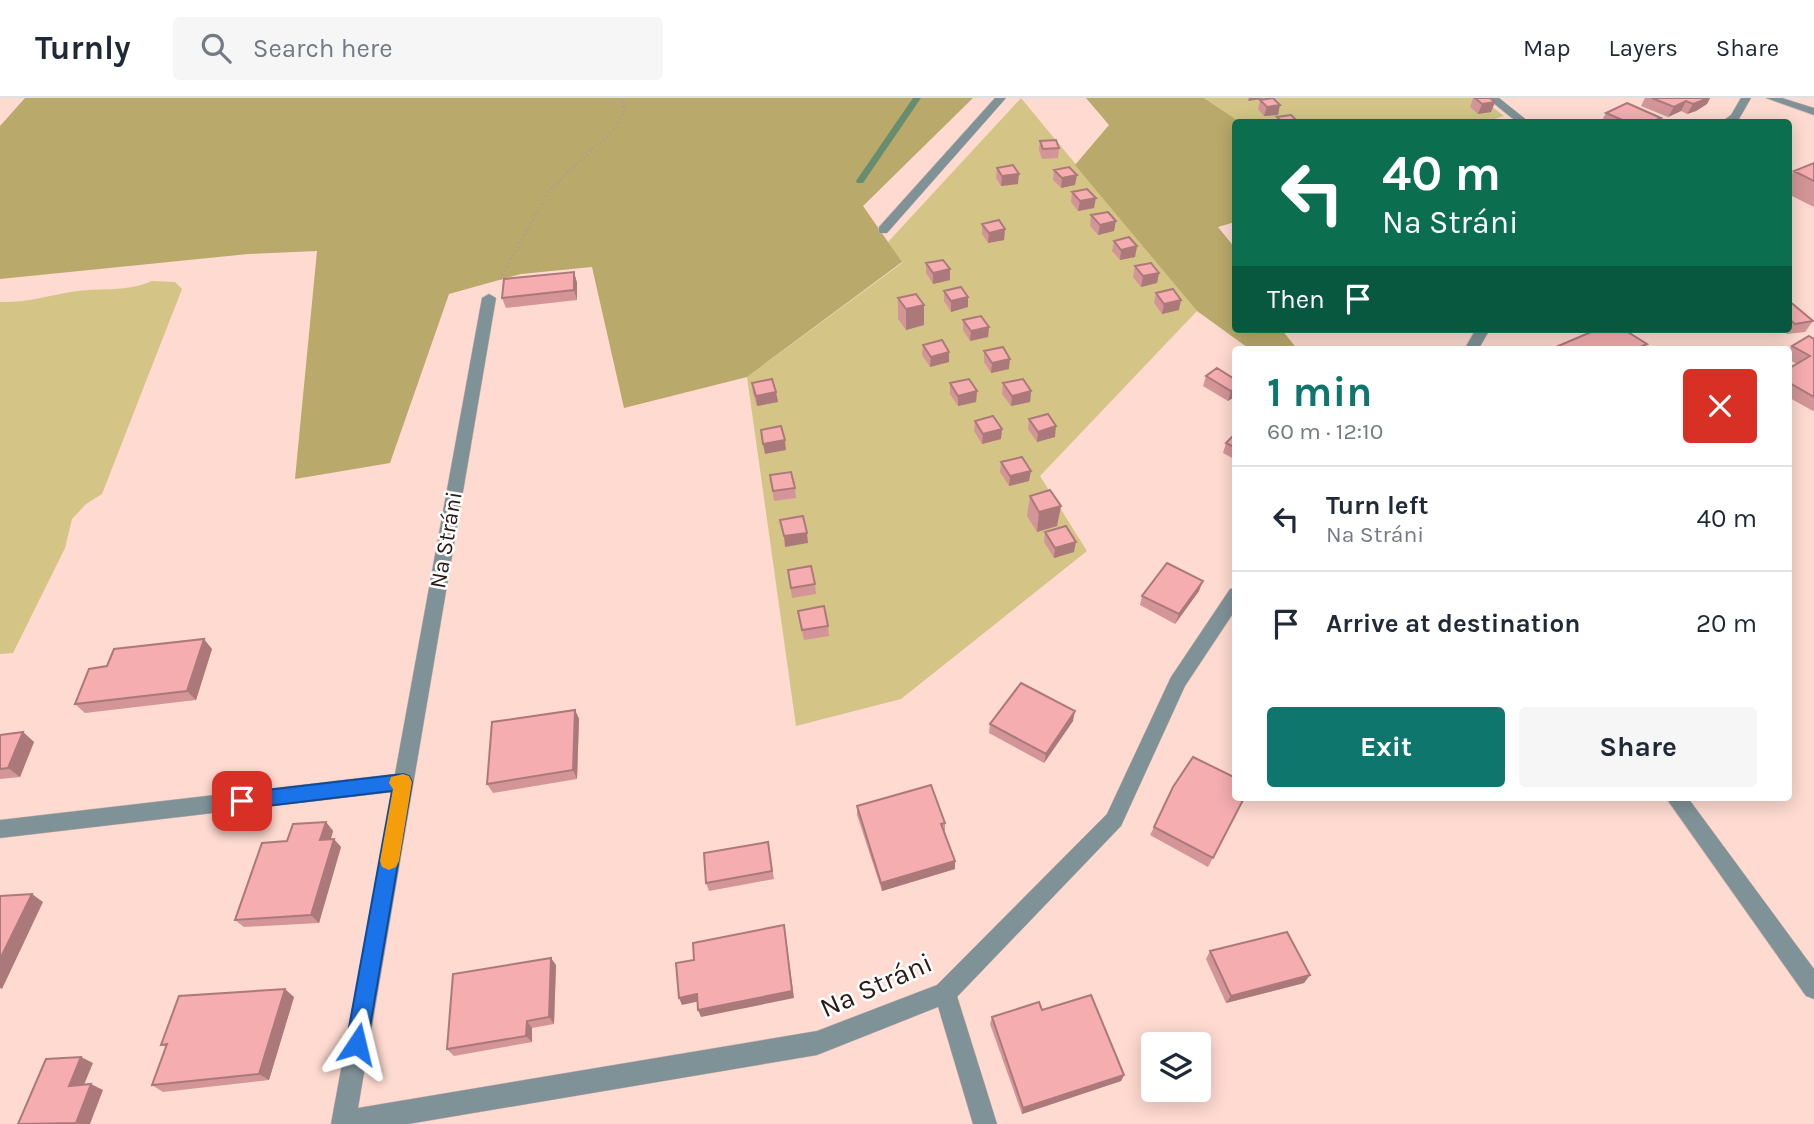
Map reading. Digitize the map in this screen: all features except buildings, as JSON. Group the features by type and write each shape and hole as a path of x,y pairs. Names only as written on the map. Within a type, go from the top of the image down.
{"street":[{"path":"883,230 1001,98"},
{"path":"1492,98 1519,119"},
{"path":"1731,119 1746,98"},
{"path":"1771,98 1814,112"},
{"name":"Na Stráni","path":"489,298 343,1123 817,1044 945,993 1114,820 1178,682 1232,600"},
{"path":"0,830 403,782"},
{"path":"1678,801 1814,988"},
{"path":"945,993 985,1124"}],"path":[{"path":"489,298 549,191 615,128 625,112 621,98"}],"shaded area":[{"path":"25,98 973,98 863,206 902,262 747,377 624,408 592,267 521,274 449,294 390,463 295,479 317,251 248,254 0,279 0,126"},
{"path":"1021,98 1197,311 1040,476 1087,551 901,699 796,726 747,377 902,263 888,242"},
{"path":"1086,98 1204,98 1236,119 1232,119 1232,223 1218,227 1232,244 1232,333 1284,333 1295,346 1245,346 1197,311 1075,165 1109,125"},
{"path":"1204,98 1481,98 1504,116 1494,119 1236,119"},
{"path":"152,281 175,282 182,289 102,494 86,504 72,519 65,548 13,653 0,654 0,302 132,287"}],"waterway":[{"path":"860,181 917,98"}],"slow traffic":[{"path":"389,861 403,782 398,783"}],"route":[{"path":"242,801 403,782 357,1044"}]}
